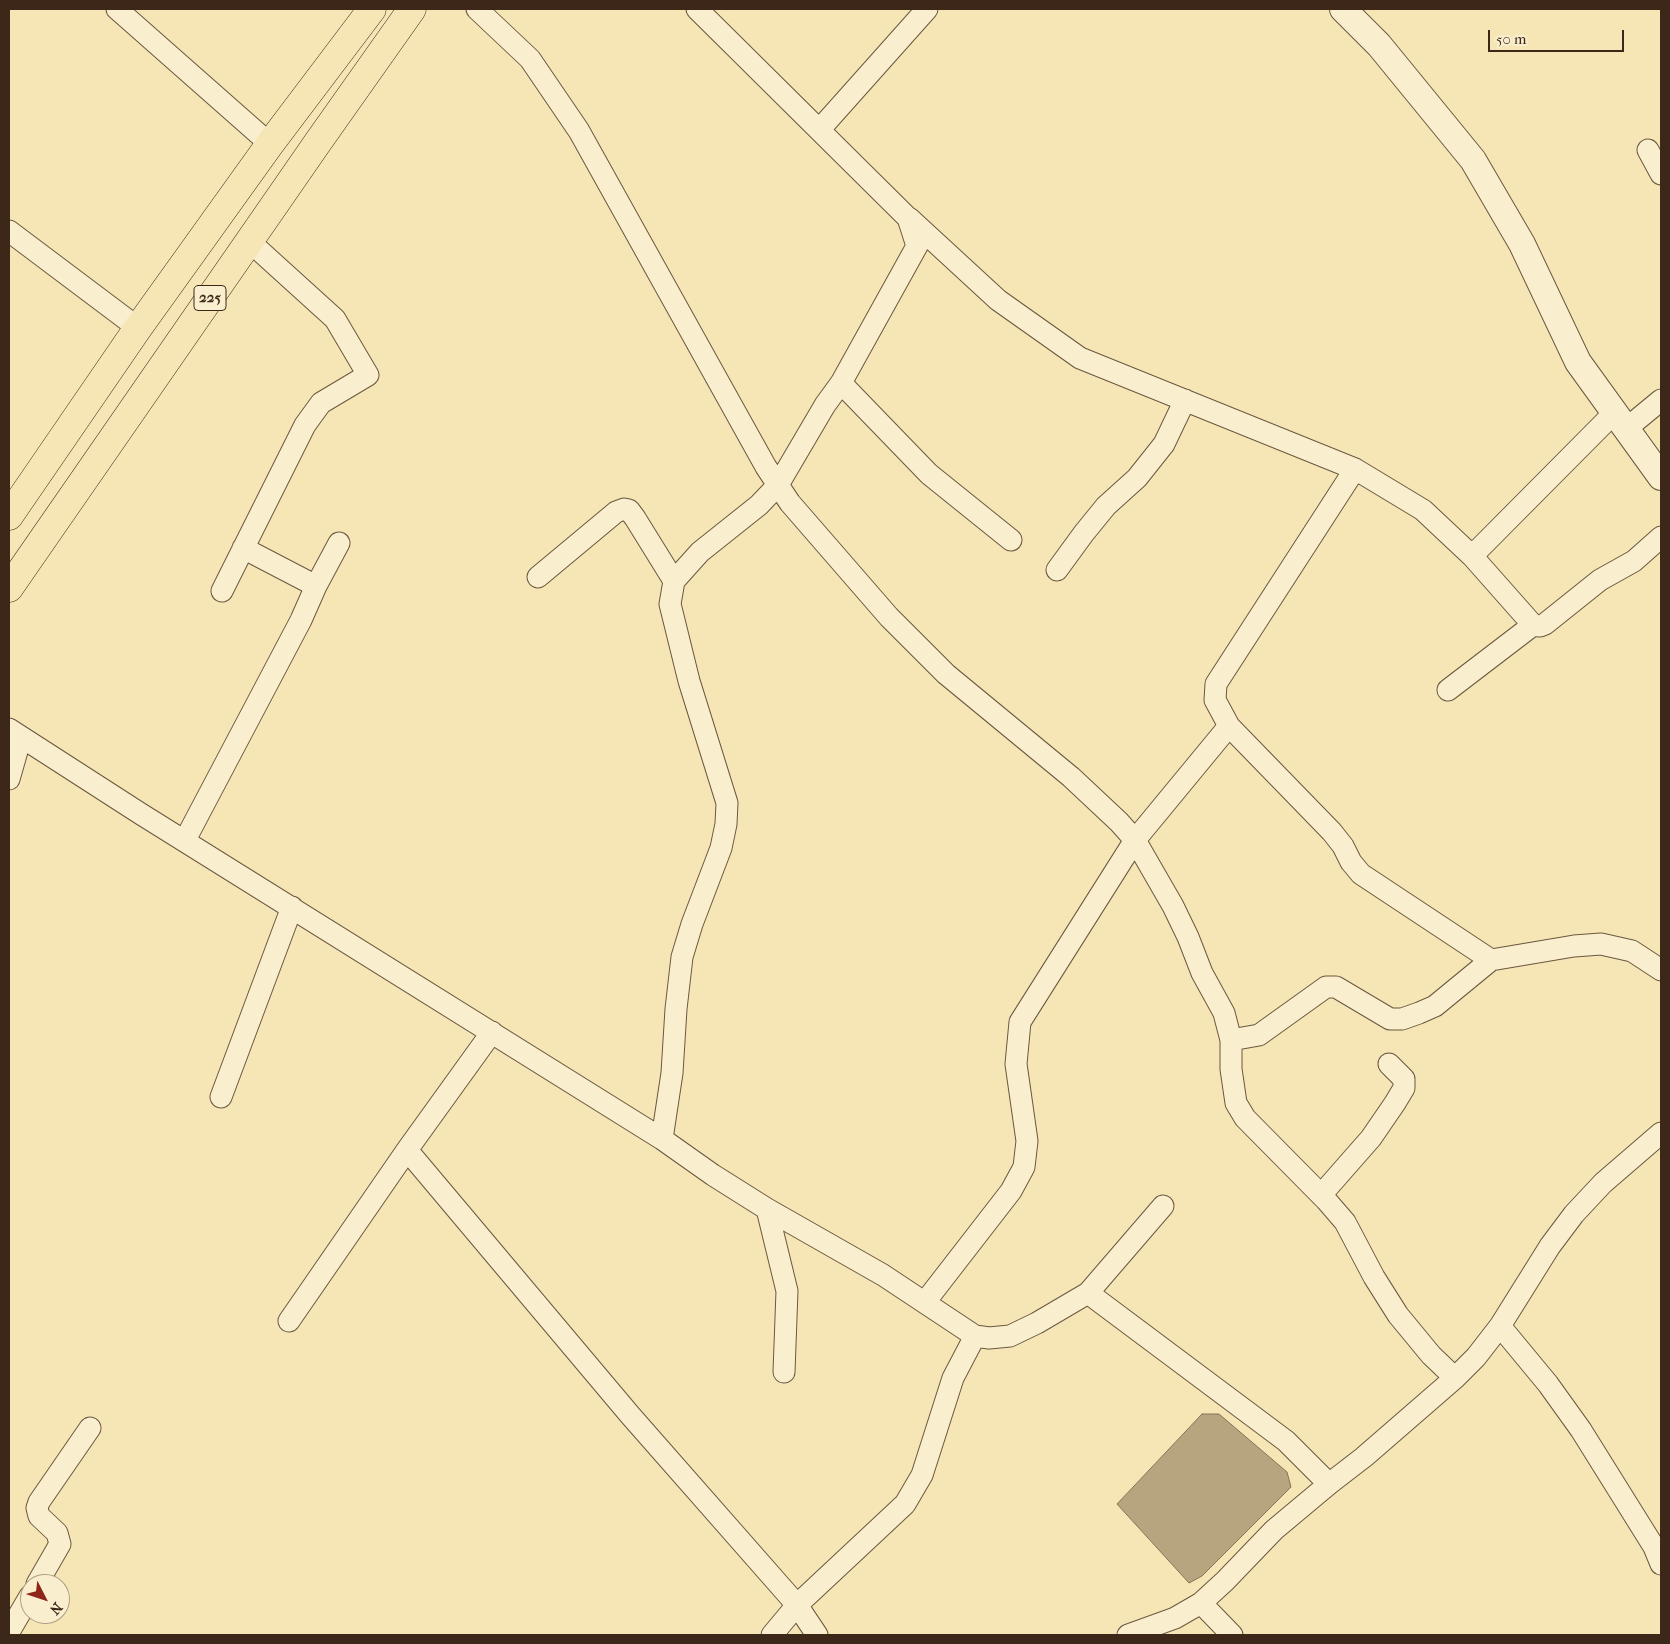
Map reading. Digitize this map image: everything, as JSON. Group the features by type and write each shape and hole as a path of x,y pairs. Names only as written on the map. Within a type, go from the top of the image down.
{"main road":[{"name":"225","path":"9,516 138,328 270,144 372,9"},
{"name":"225","path":"9,588 412,9"}],"street":[{"path":"117,9 270,144"},
{"path":"477,9 530,59 579,131 766,467 790,503 888,617 946,674 1071,777 1119,822 1135,840 1173,906 1188,936 1202,972 1224,1013 1231,1040 1231,1069 1236,1103 1245,1118 1345,1222 1374,1277 1398,1315 1431,1356 1455,1378"},
{"path":"697,9 908,218 998,300 1080,358 1355,469 1423,510 1472,556 1533,625 1540,626 1545,624 1600,580 1634,561 1661,537"},
{"path":"820,129 927,9"},
{"path":"1343,9 1379,45 1473,160 1522,244 1578,362 1661,477"},
{"path":"1648,150 1661,174"},
{"path":"662,1139 672,1073 676,1009 682,957 692,924 721,848 726,824 727,802 689,681 670,604 674,581 700,552 759,505 778,485 824,405 840,383 917,246 908,218"},
{"path":"9,231 138,328"},
{"path":"222,591 305,425 321,403 368,375 335,319 249,241"},
{"path":"840,383 929,474 1011,540"},
{"path":"1057,570 1106,506 1137,478 1164,444 1185,400"},
{"path":"1472,556 1621,420 1661,400"},
{"path":"1355,469 1216,684 1215,700 1229,726 1332,832 1361,874 1491,960"},
{"path":"538,577 616,512 624,509 629,510 635,518 674,581"},
{"path":"185,840 301,620 316,586 339,543"},
{"path":"243,548 316,586"},
{"path":"1448,690 1533,625"},
{"path":"925,1302 1011,1191 1024,1168 1027,1141 1016,1064 1020,1022 1135,840 1229,726"},
{"path":"9,779 15,733 141,814 662,1139 713,1175 767,1209 883,1275 975,1336 989,1338 1010,1336 1037,1323 1088,1293 1163,1206"},
{"path":"221,1097 292,907"},
{"path":"1231,1040 1259,1035 1326,987 1336,988 1390,1019 1402,1019 1420,1014 1435,1006 1491,960 1574,946 1602,944 1632,951 1661,970"},
{"path":"289,1321 407,1150 492,1032"},
{"path":"1321,1195 1371,1138 1404,1088 1404,1079 1389,1064"},
{"path":"1128,1635 1175,1618 1201,1603 1274,1530 1364,1457 1455,1378 1476,1358 1500,1326 1550,1246 1574,1214 1603,1182 1661,1133"},
{"path":"407,1150 630,1415 797,1605 817,1635"},
{"path":"767,1209 787,1291 784,1372"},
{"path":"1088,1293 1286,1441 1329,1484"},
{"path":"1500,1326 1548,1384 1581,1430 1659,1551"},
{"path":"772,1635 797,1605 905,1504 922,1474 953,1378 975,1336"},
{"path":"43,1574 60,1544 57,1533 39,1516 37,1508 39,1502 90,1428"},
{"path":"1201,1603 1232,1635"},
{"path":"9,1632 20,1613"}],"shaded area":[{"path":"1202,1414 1219,1414 1287,1472 1291,1487 1202,1576 1189,1583 1117,1504"}]}
